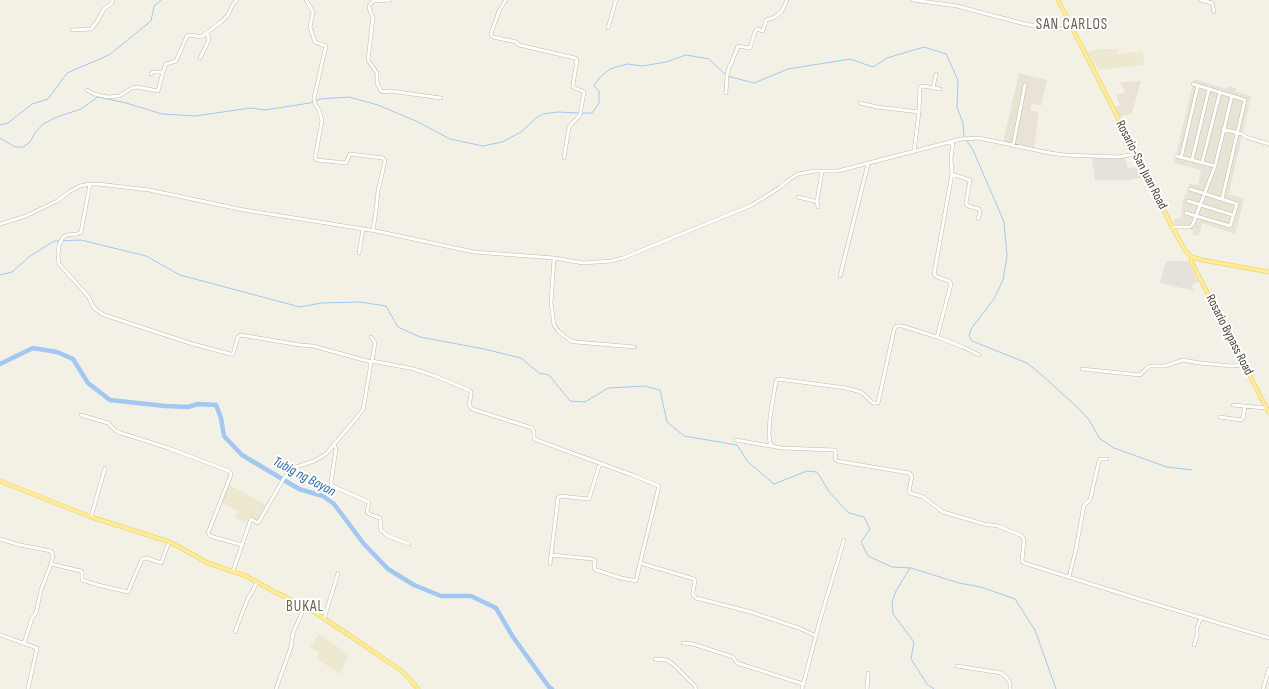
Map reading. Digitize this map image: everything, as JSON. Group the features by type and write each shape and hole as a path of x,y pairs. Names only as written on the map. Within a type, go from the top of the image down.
{"main road":[{"name":"Rosario-San Juan Road","path":"1058,0 1172,227 1185,250 1192,257"},
{"path":"1192,257 1269,272"},
{"name":"Rosario Bypass Road","path":"1192,257 1192,263 1269,413"},
{"path":"0,481 91,516 170,542 208,563 232,571 257,582 305,606 403,672 418,689"}],"street":[{"path":"72,30 91,29 97,23 104,9 112,3 113,0"},
{"path":"87,90 94,94 108,97 119,96 132,88 137,87 158,91 166,64 176,61 187,36 190,35 201,37 207,33 225,19 233,4 237,0"},
{"path":"306,0 313,12 310,26 315,42 326,46 314,98 322,121 316,158 317,160 346,163 350,154 383,158 385,161 378,191 373,230"},
{"path":"390,0 374,1 369,6 373,17 368,60 377,73 377,83 381,91 441,98"},
{"path":"506,0 499,11 491,35 493,37 575,58 577,60 573,87 584,92 580,115 569,127 564,158"},
{"path":"608,28 616,0"},
{"path":"726,93 729,67 738,46 750,48 757,29 764,31 766,20 775,17 782,11 786,0"},
{"path":"913,0 957,6 1045,28 1059,29 1071,26"},
{"path":"1201,0 1212,3 1214,12"},
{"path":"200,58 209,40 207,33"},
{"path":"151,74 153,72 164,72"},
{"path":"933,88 936,74"},
{"path":"1193,84 1246,100 1222,199"},
{"path":"1180,158 1198,85"},
{"path":"914,152 919,112 920,87 923,86 940,89"},
{"path":"1013,146 1025,86"},
{"path":"1192,160 1209,89"},
{"path":"1202,163 1220,92"},
{"path":"1172,227 1190,227 1193,224 1215,166 1232,96"},
{"path":"860,103 876,107 919,112"},
{"path":"1223,129 1238,132 1246,137 1269,144"},
{"path":"0,224 26,216 57,201 75,188 90,184 149,190 244,210 373,230 474,252 554,258 583,263 618,260 752,205 798,174 816,171 838,171 961,139 979,138 1065,156 1118,157 1135,154"},
{"path":"937,337 951,284 949,281 935,276 934,272 952,174 951,159 954,141"},
{"path":"1176,156 1215,166"},
{"path":"840,276 868,164"},
{"path":"818,207 817,201 822,172"},
{"path":"952,174 970,180 966,203 968,206 979,209 980,213 978,219"},
{"path":"90,184 81,232 63,237 59,245 58,255 59,264 88,296 94,308 104,315 193,344 230,354 233,354 238,337 241,335 313,346 371,361 414,369 469,390 471,392 469,405 472,409 532,428 534,432 534,439 659,486 636,581 596,570 594,568 594,560 551,555"},
{"path":"1186,213 1230,226 1237,204 1190,189"},
{"path":"798,198 817,201"},
{"path":"1188,201 1233,215"},
{"path":"359,254 363,229"},
{"path":"554,258 551,303 554,325 559,332 571,341 576,342 635,347"},
{"path":"773,446 770,443 769,434 770,417 775,384 778,379 846,388 861,392 874,403 878,403 896,326 902,326 937,337 979,355"},
{"path":"232,571 251,519 258,522 284,478 293,468 314,461 326,454 363,410 375,343 371,337"},
{"path":"1082,369 1140,375 1150,366 1165,366 1183,360 1232,366 1244,365"},
{"path":"1233,405 1266,408"},
{"path":"1220,417 1241,420 1243,418 1245,406"},
{"path":"80,415 108,423 121,433 168,448 231,473 208,533 210,536 242,545"},
{"path":"736,440 773,446 835,450 835,459 837,461 910,473 912,476 909,491 910,493 923,497 943,512 984,524 998,526 1023,537 1022,561 1024,563 1269,638"},
{"path":"334,444 336,449 331,482 332,486 369,502 367,512 380,518 381,530 388,536 409,544"},
{"path":"1069,577 1084,505 1090,500 1099,461 1100,459 1107,459"},
{"path":"550,564 558,498 560,496 591,498 600,463"},
{"path":"91,516 105,468"},
{"path":"0,539 20,545 52,551 53,555 36,613 32,618 24,643"},
{"path":"802,689 844,540"},
{"path":"51,564 81,571 82,580 128,592 142,559 146,558 161,563 170,542"},
{"path":"640,562 694,579 693,592 696,598 751,612 799,628 816,636"},
{"path":"324,619 338,573"},
{"path":"235,632 248,598 252,594 257,582"},
{"path":"276,689 294,633 305,606"},
{"path":"1194,646 1197,636 1197,628 1201,617"},
{"path":"0,636 37,648 28,689"},
{"path":"683,643 693,644 733,657 737,663 803,684"},
{"path":"655,659 667,660 674,665 695,686 696,689"},
{"path":"957,666 1001,673 1007,678 1010,689"},
{"path":"1263,689 1269,669"},
{"path":"867,689 868,673"}],"shaded area":[{"path":"1099,49 1118,49 1118,54 1143,51 1144,65 1098,70 1087,52"},
{"path":"1019,73 1047,80 1041,106 1032,103 1030,110 1039,112 1034,148 1003,142"},
{"path":"1194,79 1227,89 1228,86 1236,88 1236,92 1251,96 1229,194 1244,199 1235,234 1202,223 1199,236 1193,235 1192,229 1177,229 1172,220 1181,218 1183,200 1190,184 1198,185 1201,170 1174,163"},
{"path":"1141,81 1132,113 1120,117 1115,107 1120,105 1116,95 1125,92 1120,82"},
{"path":"1092,158 1125,158 1128,168 1139,167 1144,177 1130,180 1095,180"},
{"path":"1166,261 1188,261 1198,282 1191,285 1194,291 1160,283"},
{"path":"228,484 266,505 258,521 249,517 246,523 235,517 238,511 220,502"},
{"path":"319,634 349,655 340,674 317,659 319,653 310,647"}],"waterway":[{"path":"0,125 8,123 32,104 48,99 67,73 109,55 151,21 154,6 161,0"},
{"path":"582,113 592,113 599,103 599,91 594,86 600,77 610,69 627,64 643,66 666,62 686,55 709,59 727,76 754,83 788,69 850,59 873,67 887,58 924,47 946,54 958,80 957,107 963,123 964,137"},
{"path":"0,138 15,147 23,147 30,142 35,133 43,124 57,117 81,109 98,97 126,103 162,114 195,116 251,108 265,110 310,103 320,99 349,97 378,105 418,122 450,139 483,146 502,142 521,132 536,118 543,114 557,112 579,113"},
{"path":"966,140 973,150 1004,222 1007,256 1003,280 994,299 971,329 969,336 972,341 1027,363 1078,408 1089,420 1100,439 1114,448 1167,467 1192,470"},
{"path":"0,275 12,272 29,257 54,241 81,240 146,256 180,275 300,307 321,303 360,302 386,306 398,327 420,337 484,349 521,358 539,373 549,375 570,401 585,402 608,388 645,386 660,390 667,422 684,436 737,445 748,462 774,484 807,471 817,472 830,493 849,513 864,517 870,529 861,542 868,556 892,567 911,568 959,583 981,587 1015,599 1035,630 1056,689"},
{"name":"Tubig ng Bayan","path":"0,364 33,348 57,352 73,359 88,383 110,400 165,406 188,407 198,404 216,405 221,418 224,436 242,455 299,489 323,496 334,504 364,544 388,569 414,585 441,596 471,596 496,608 513,637 549,687 552,689"},
{"path":"910,568 896,591 892,602 893,614 914,642 911,659 927,684 934,689"}],"district":[{"name":"SAN CARLOS","path":"1072,25"},
{"name":"BUKAL","path":"305,607"}]}
